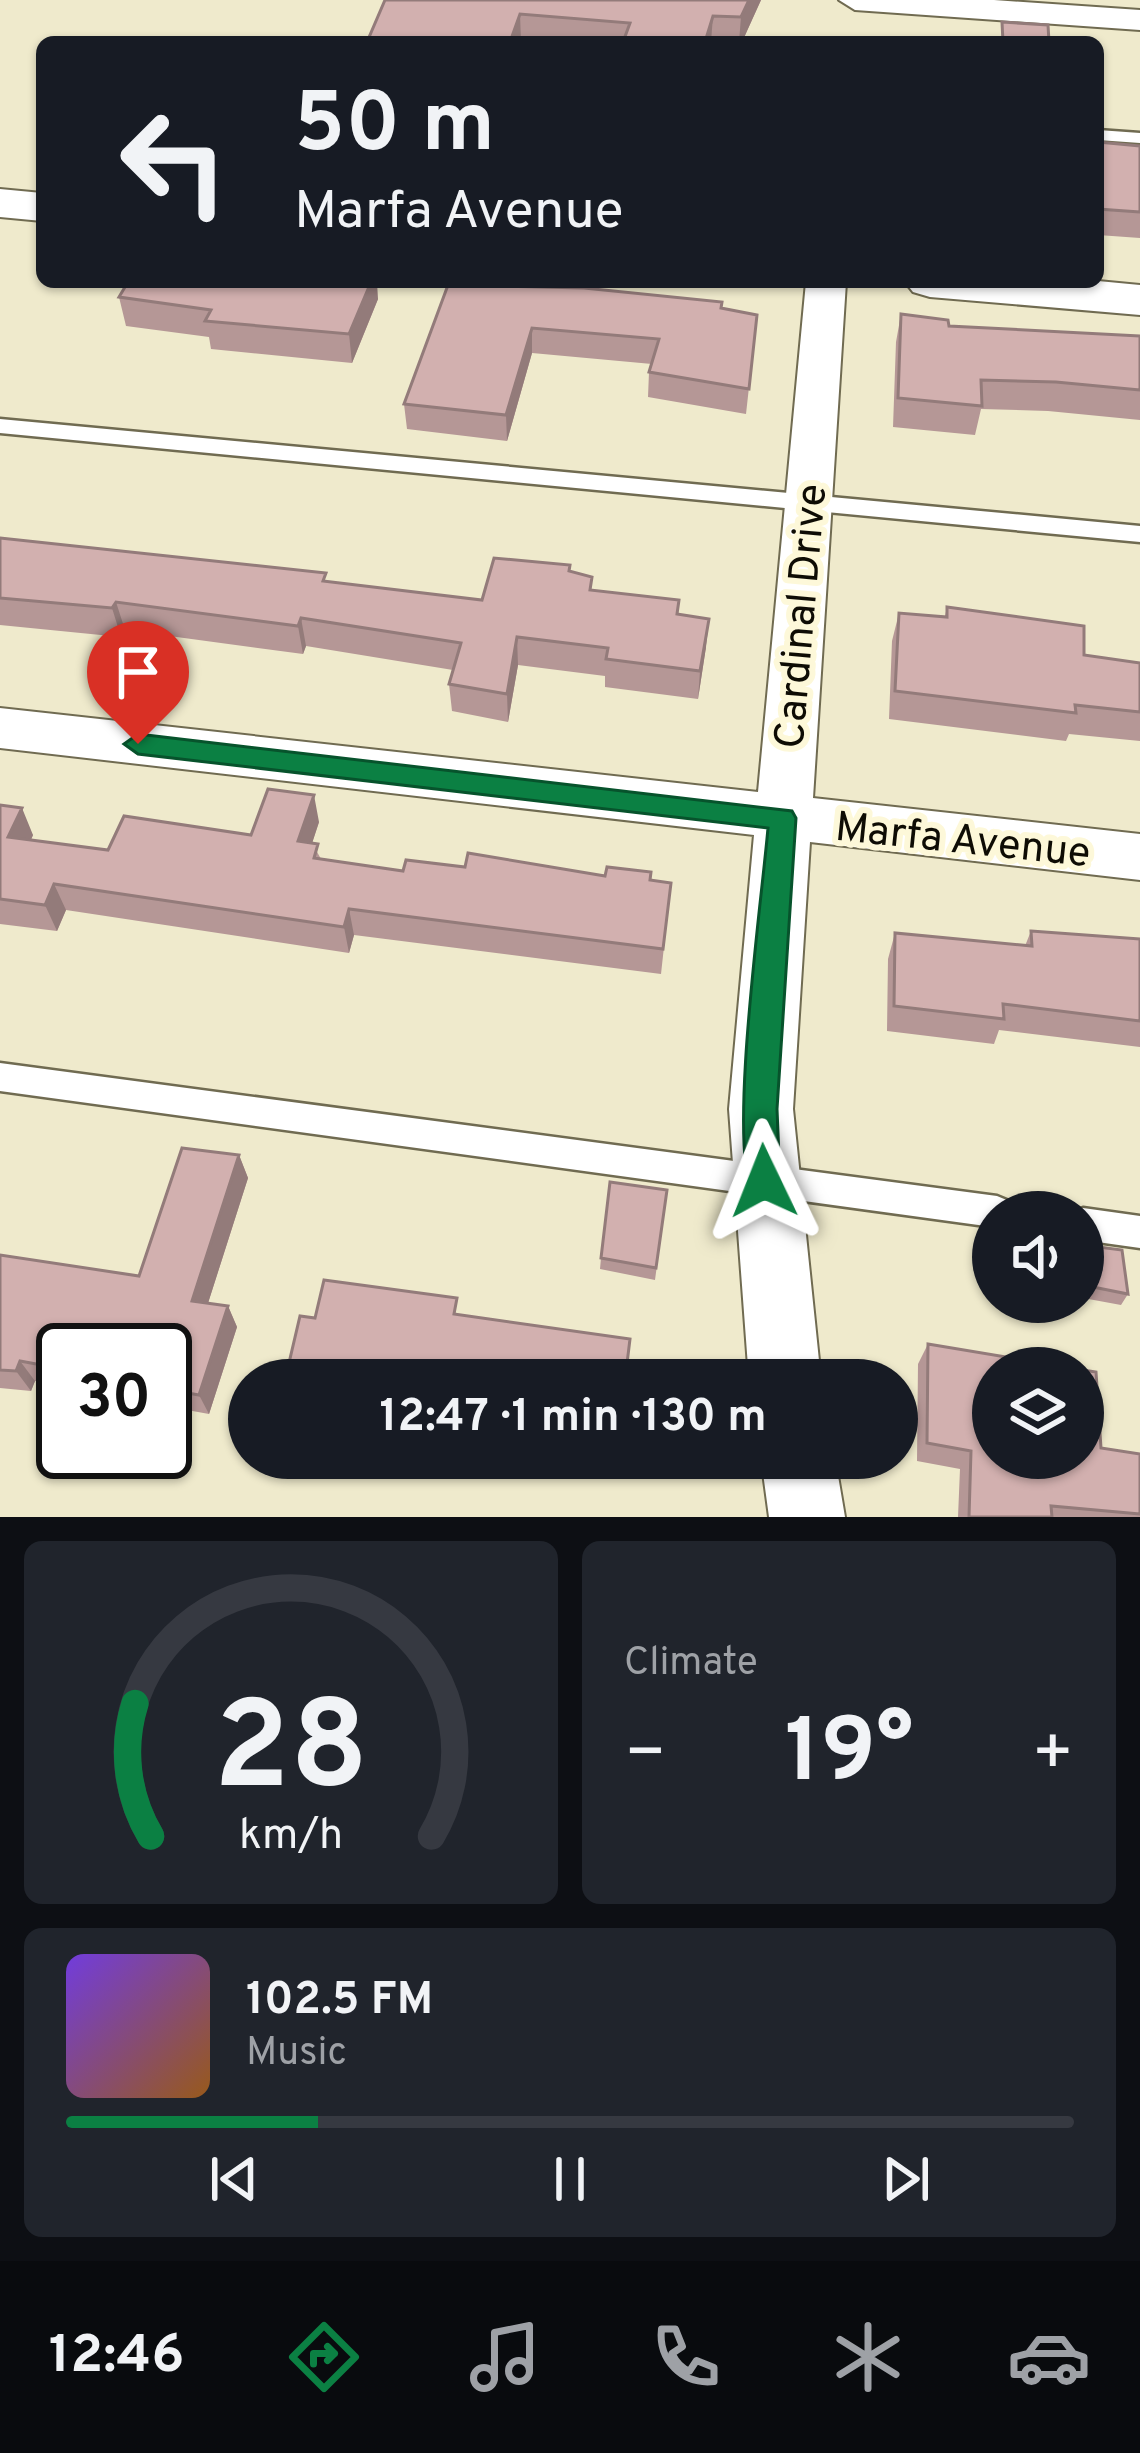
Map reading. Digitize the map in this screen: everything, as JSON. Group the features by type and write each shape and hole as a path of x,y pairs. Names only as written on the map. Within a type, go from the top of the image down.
{"street":[{"path":"848,36 853,0 1140,20"},
{"path":"0,203 36,206"},
{"name":"Cardinal Drive","path":"783,1359 760,1109 826,288"},
{"path":"1000,288 1140,300"},
{"name":"Marfa Avenue","path":"0,728 1140,857"},
{"path":"801,1479 807,1517"}],"lane":[{"path":"1104,135 1140,138"},
{"path":"0,426 1140,534"},
{"path":"0,1077 972,1209"},
{"path":"1104,1227 1140,1232"}],"building":[{"path":"385,0 749,0 741,17 713,16 707,36 625,36 630,23 520,14 512,36 370,36"},
{"path":"1002,22 1048,25 1049,36 1003,36"},
{"path":"1104,143 1140,146 1140,212 1104,209"},
{"path":"124,288 368,288 349,334 205,321 211,310 119,297"},
{"path":"447,288 584,288 722,302 721,308 757,315 749,389 649,372 659,339 532,328 506,415 404,404"},
{"path":"901,314 948,320 949,326 1140,336 1140,390 981,380 982,406 898,398"},
{"path":"0,538 326,573 323,581 482,600 494,558 570,565 569,571 592,577 590,590 679,600 677,614 709,619 700,671 606,659 608,648 517,637 507,694 449,684 461,643 301,618 298,626 116,602 112,608 0,598"},
{"path":"947,607 1084,626 1084,655 1140,663 1140,712 1075,705 1076,713 895,691 899,613 947,617"},
{"path":"268,789 314,795 298,841 318,844 314,858 403,871 406,860 465,867 468,853 605,876 607,867 651,872 650,880 671,883 663,949 349,909 344,927 54,884 45,905 0,899 0,805 22,808 8,837 108,850 124,816 251,835"},
{"path":"1031,931 1140,939 1140,1021 1003,1004 1004,1019 894,1006 895,933 1032,946"},
{"path":"182,1148 239,1155 192,1301 228,1306 199,1395 192,1394 192,1323 36,1323 36,1364 20,1361 16,1371 0,1370 0,1255 139,1276"},
{"path":"610,1182 667,1190 656,1268 601,1258"},
{"path":"1104,1248 1122,1250 1128,1294 1104,1289"},
{"path":"324,1280 457,1298 454,1314 630,1339 628,1359 290,1359 300,1316 315,1318"},
{"path":"928,1344 972,1351 972,1479 1104,1479 1104,1448 1140,1454 1140,1514 1051,1506 1052,1517 969,1517 971,1451 927,1443"}],"route":[{"path":"138,744 782,818 760,1109 764,1181"}]}
